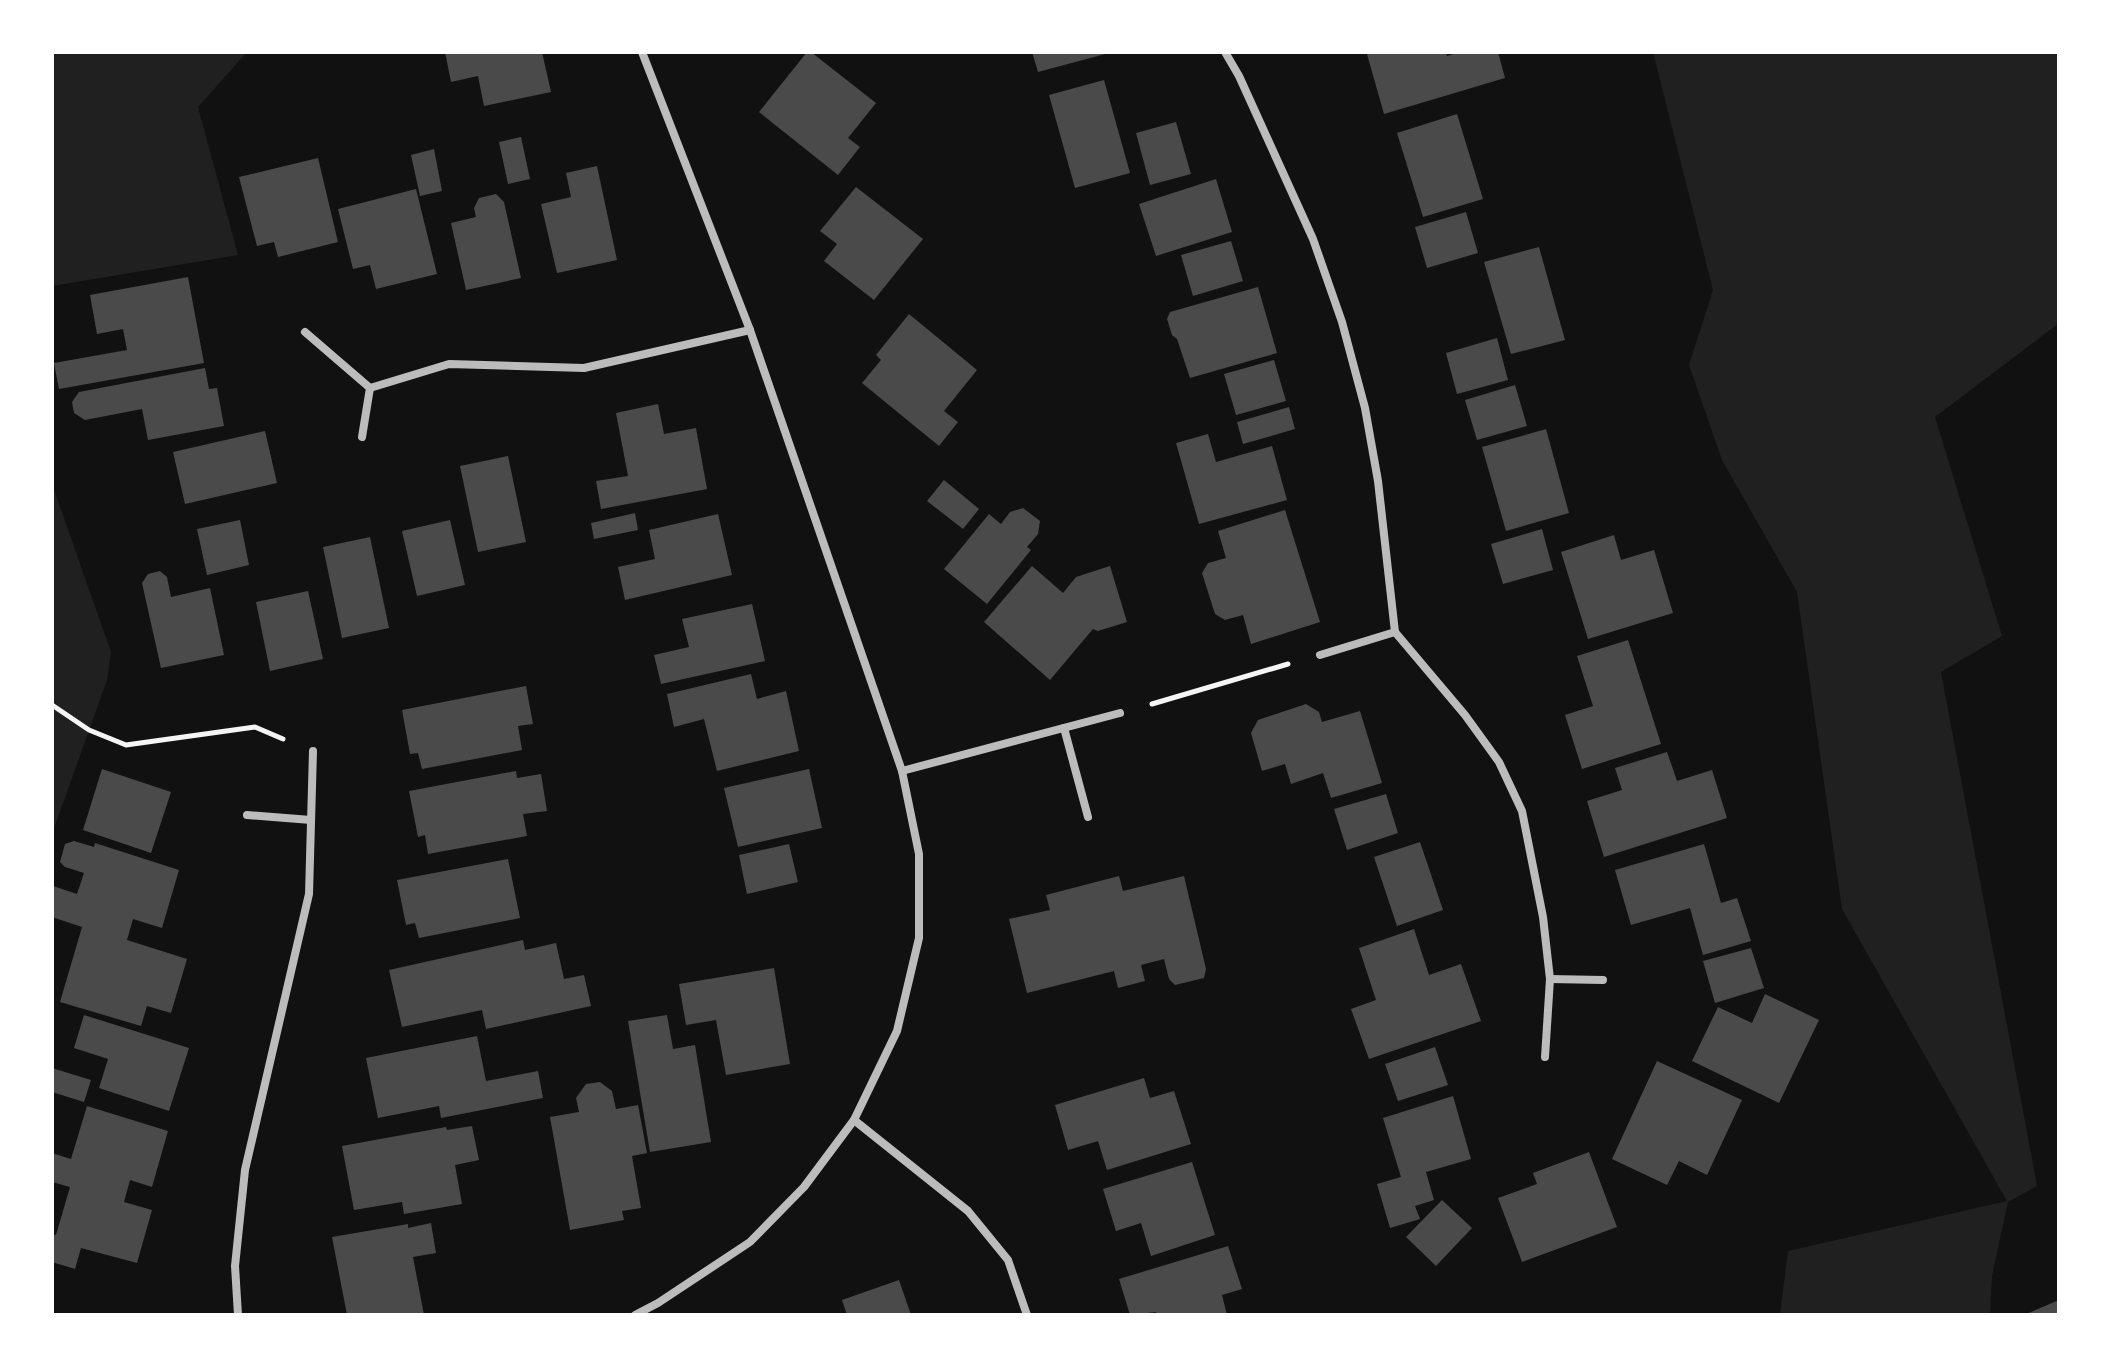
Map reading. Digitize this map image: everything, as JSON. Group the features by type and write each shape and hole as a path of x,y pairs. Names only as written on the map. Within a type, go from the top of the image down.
{"street":[{"path":"635,1315 750,1242 804,1187 854,1120 897,1031 919,938 919,854 902,771 750,330 642,52"},
{"path":"1225,52 1239,76 1313,239 1342,322 1365,408 1378,481 1395,632 1465,715 1499,762 1522,811 1543,917 1550,979 1545,1057"},
{"path":"370,388 449,364 584,368 750,330"},
{"path":"305,332 370,388"},
{"path":"362,437 370,388"},
{"path":"1320,655 1395,632"},
{"path":"902,771 1120,713"},
{"path":"1064,728 1088,817"},
{"path":"238,1315 235,1266 245,1170 309,894 313,751"},
{"path":"247,815 311,820"},
{"path":"1550,979 1603,980"},
{"path":"854,1120 968,1211 1008,1260 1027,1315"}],"path":[{"path":"1120,713 1320,655"},
{"path":"52,705 89,730 126,745 255,727 313,751"}],"shaded area":[{"path":"52,52 247,52 198,107 238,255 52,286"},
{"path":"1653,52 2059,52 2059,323 1935,417 2002,636 1941,672 2037,1186 2008,1202 1992,1276 1990,1315 1780,1315 1788,1251 2007,1201 1842,909 1797,592 1722,460 1689,365 1713,290"},
{"path":"52,484 111,652 107,680 52,834"}],"building":[{"path":"445,52 542,52 551,92 484,106 478,76 451,82"},
{"path":"807,52 876,103 848,138 860,147 838,175 759,112"},
{"path":"1032,52 1109,52 1109,53 1038,72"},
{"path":"1446,52 1447,56 1460,52 1498,52 1505,78 1384,114 1367,54"},
{"path":"1104,80 1130,173 1075,188 1049,95"},
{"path":"1457,114 1483,199 1423,217 1397,133"},
{"path":"1176,122 1191,174 1150,185 1136,133"},
{"path":"521,137 530,179 508,184 499,142"},
{"path":"434,149 442,191 420,196 411,155"},
{"path":"318,158 338,242 278,257 274,242 257,246 239,177"},
{"path":"597,166 617,260 557,273 541,204 571,197 566,173"},
{"path":"1216,179 1232,232 1156,256 1139,204"},
{"path":"856,187 923,239 874,300 824,261 837,244 820,231"},
{"path":"416,189 437,274 376,289 370,265 353,269 338,209"},
{"path":"496,194 504,202 521,278 466,290 451,223 476,217 474,208 479,198"},
{"path":"1466,212 1478,253 1427,268 1415,227"},
{"path":"1231,241 1243,281 1193,296 1181,255"},
{"path":"1539,247 1565,340 1511,354 1484,262"},
{"path":"188,277 204,363 59,389 54,363 127,350 123,329 97,334 90,295"},
{"path":"1258,287 1277,353 1190,378 1167,319 1170,312"},
{"path":"909,314 977,370 944,411 958,422 939,446 862,383 881,360 876,355"},
{"path":"1497,338 1508,380 1457,394 1446,353"},
{"path":"1274,360 1286,401 1236,415 1224,374"},
{"path":"205,368 209,389 217,388 224,426 148,440 142,409 85,420 74,413 72,402 79,392"},
{"path":"1515,385 1527,426 1477,440 1465,400"},
{"path":"658,404 664,434 696,428 707,489 601,509 596,481 628,476 616,413"},
{"path":"1289,407 1295,429 1243,444 1237,422"},
{"path":"1546,429 1569,513 1506,531 1482,447"},
{"path":"265,431 277,483 185,504 173,452"},
{"path":"1208,434 1216,462 1272,446 1287,500 1199,524 1176,443"},
{"path":"508,456 526,542 478,552 460,466"},
{"path":"944,480 979,509 963,529 927,501"},
{"path":"1023,508 1040,521 1038,534 1027,547 1031,550 987,604 944,569 989,514 1001,524 1010,512"},
{"path":"1285,510 1320,622 1251,644 1243,615 1225,620 1215,614 1202,573 1208,563 1226,558 1218,531"},
{"path":"635,513 638,530 594,539 591,523"},
{"path":"718,514 732,575 625,600 618,567 655,559 649,530"},
{"path":"240,520 249,565 207,575 197,529"},
{"path":"450,520 465,585 417,596 402,531"},
{"path":"1542,529 1553,570 1503,584 1491,544"},
{"path":"1614,535 1621,560 1654,550 1673,613 1588,639 1561,552"},
{"path":"370,537 389,628 342,638 323,547"},
{"path":"1032,566 1063,593 1076,577 1110,566 1127,622 1098,631 1093,629 1050,680 984,622"},
{"path":"160,571 167,577 171,597 210,588 224,655 161,668 142,583 148,574"},
{"path":"308,591 323,659 270,671 256,602"},
{"path":"752,604 765,661 661,684 654,655 689,647 682,619"},
{"path":"1628,640 1661,744 1582,769 1565,715 1593,706 1577,656"},
{"path":"751,674 757,699 786,691 799,751 717,771 704,719 674,727 667,694"},
{"path":"526,686 533,724 518,726 522,750 422,769 418,753 410,754 402,710"},
{"path":"1306,704 1319,712 1322,722 1360,711 1382,783 1331,798 1323,773 1291,784 1285,764 1262,771 1251,733 1258,720"},
{"path":"1667,752 1677,781 1712,770 1727,818 1604,857 1587,801 1622,790 1615,768"},
{"path":"102,769 171,792 151,853 83,830"},
{"path":"809,769 822,828 738,847 724,788"},
{"path":"516,771 517,778 541,774 547,811 523,814 527,836 428,854 425,835 418,837 409,791"},
{"path":"1386,794 1398,833 1347,850 1334,809"},
{"path":"74,841 94,847 95,843 179,870 162,928 133,919 127,940 187,959 171,1013 147,1006 141,1026 60,1002 82,927 52,917 52,890 53,886 77,894 84,873 65,867 60,862 65,844"},
{"path":"1420,842 1443,910 1397,926 1374,857"},
{"path":"789,844 798,882 747,894 739,855"},
{"path":"1704,844 1721,903 1737,898 1751,941 1703,955 1690,908 1631,925 1615,870"},
{"path":"508,859 520,918 419,938 415,923 406,925 397,880"},
{"path":"1119,876 1123,891 1184,876 1206,969 1204,978 1175,985 1169,979 1164,959 1141,965 1145,981 1118,988 1114,971 1027,993 1009,919 1050,910 1046,895"},
{"path":"1414,929 1429,975 1461,964 1481,1021 1369,1059 1351,1009 1376,1000 1359,948"},
{"path":"523,940 525,950 556,943 564,979 584,975 591,1006 486,1029 482,1010 402,1027 389,970"},
{"path":"1751,948 1764,988 1715,1003 1703,961"},
{"path":"774,968 790,1064 726,1075 716,1020 686,1025 679,984"},
{"path":"1765,994 1819,1020 1779,1103 1692,1061 1718,1007 1752,1023"},
{"path":"84,1015 189,1048 169,1111 99,1088 108,1059 74,1048"},
{"path":"667,1015 673,1049 695,1045 711,1142 650,1152 628,1021"},
{"path":"477,1036 486,1081 538,1071 543,1098 441,1118 439,1106 378,1118 366,1058"},
{"path":"1435,1047 1448,1085 1398,1101 1385,1064"},
{"path":"1657,1061 1742,1100 1707,1175 1679,1161 1667,1185 1612,1159"},
{"path":"52,1068 91,1080 84,1102 52,1092"},
{"path":"1144,1078 1150,1098 1174,1091 1191,1144 1107,1170 1098,1141 1068,1150 1055,1105"},
{"path":"600,1082 612,1091 616,1109 638,1105 647,1153 632,1156 641,1208 622,1211 624,1220 570,1230 550,1117 579,1112 576,1098 586,1084"},
{"path":"1453,1096 1471,1159 1426,1172 1434,1200 1415,1206 1420,1219 1390,1228 1377,1184 1401,1177 1383,1118"},
{"path":"87,1106 168,1131 152,1187 130,1180 124,1202 152,1210 137,1263 81,1248 75,1269 52,1262 52,1234 56,1235 70,1187 52,1182 52,1153 71,1159"},
{"path":"472,1126 479,1160 455,1165 462,1204 404,1214 402,1202 354,1210 342,1146 446,1127 447,1130"},
{"path":"1589,1152 1617,1227 1522,1262 1498,1198 1537,1184 1533,1173"},
{"path":"1192,1162 1215,1235 1151,1256 1141,1223 1116,1231 1103,1189"},
{"path":"1442,1200 1472,1228 1436,1266 1406,1237"},
{"path":"431,1223 436,1253 413,1257 424,1315 347,1315 332,1237"},
{"path":"1228,1246 1242,1289 1222,1295 1227,1315 1157,1315 1156,1312 1130,1315 1119,1279"},
{"path":"899,1280 911,1315 847,1315 842,1300"},
{"path":"2059,1300 2059,1315 2024,1315"}]}
